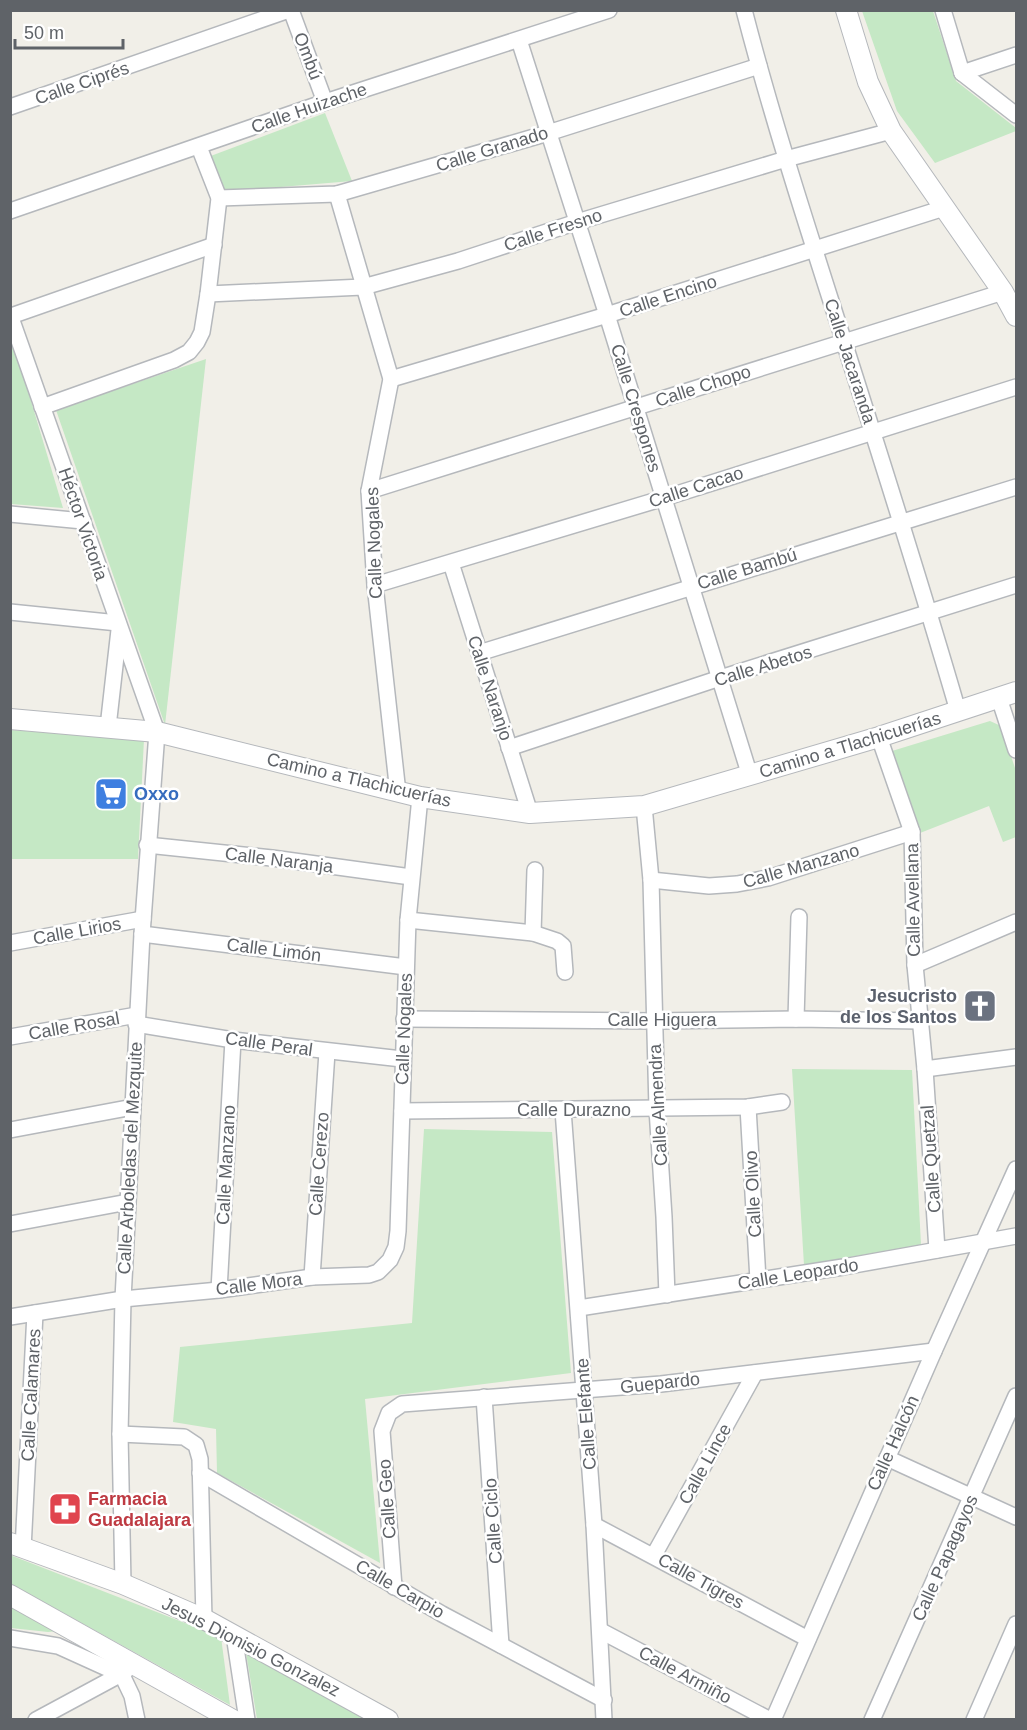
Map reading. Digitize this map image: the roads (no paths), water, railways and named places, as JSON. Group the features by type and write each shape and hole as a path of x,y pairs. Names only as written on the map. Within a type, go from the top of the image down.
{"street":[{"name":"Ombú","path":"290,10 325,102"},
{"name":"Calle Ciprés","path":"10,106 290,10"},
{"name":"Calle Huizache","path":"10,211 325,102 609,10"},
{"name":"Calle Jacaranda","path":"744,10 786,159 902,522 958,711"},
{"path":"846,10 868,82 891,131 1003,292 1017,316"},
{"path":"942,10 962,73 1017,115"},
{"name":"Calle Crespones","path":"519,40 750,776"},
{"path":"962,73 1017,55"},
{"name":"Calle Granado","path":"219,198 338,194 548,133 759,66"},
{"name":"Calle Fresno","path":"208,294 363,287 458,261 577,222 786,159 891,131"},
{"path":"42,407 174,360 189,352 197,342 202,332 208,294 219,198 199,147"},
{"name":"Calle Nogales","path":"338,194 391,380 369,491 375,585 398,793"},
{"name":"Calle Encino","path":"391,380 607,315 944,208"},
{"path":"11,315 214,245"},
{"name":"Calle Chopo","path":"369,491 844,340 1003,292"},
{"name":"Héctor Victoria","path":"11,315 157,732"},
{"name":"Calle Cacao","path":"375,585 664,498 1017,387"},
{"name":"Calle Bambú","path":"479,653 1017,487"},
{"path":"10,514 83,521"},
{"name":"Calle Naranjo","path":"451,563 530,813"},
{"name":"Calle Abetos","path":"509,747 1017,585"},
{"path":"10,612 118,625 108,727"},
{"path":"1008,695 1017,750"},
{"name":"Camino a Tlachicuerías","path":"10,719 157,732 398,793 530,813 644,806 879,737 1008,695"},
{"name":"Calle Arboledas del Mezquite","path":"123,1584 120,1434 123,1299 142,926 157,732"},
{"name":"Calle Avellana","path":"879,737 912,832 915,965 925,1069"},
{"name":"Calle Nogales","path":"390,1260 396,1247 398,1231 408,920 420,797"},
{"name":"Calle Almendra","path":"644,806 651,880 657,1109 667,1295"},
{"name":"Calle Manzano","path":"651,880 708,886 737,884 768,878 912,832"},
{"name":"Calle Naranja","path":"147,845 272,858 411,877"},
{"path":"533,933 535,870"},
{"path":"796,1018 799,916"},
{"path":"408,920 533,933 557,941 562,946 565,972"},
{"path":"915,965 1017,922"},
{"name":"Calle Lirios","path":"10,944 142,926"},
{"name":"Calle Limón","path":"142,926 406,968"},
{"name":"Calle Higuera","path":"404,1019 654,1021 796,1018 920,1022"},
{"name":"Calle Rosal","path":"10,1037 137,1020"},
{"name":"Calle Peral","path":"137,1020 233,1040 402,1059"},
{"name":"Calle Manzano","path":"219,1290 233,1040"},
{"name":"Calle Cerezo","path":"312,1277 327,1052"},
{"path":"925,1069 1017,1058"},
{"name":"Calle Quetzal","path":"925,1069 937,1250"},
{"name":"Calle Durazno","path":"402,1111 748,1107 782,1102"},
{"path":"10,1130 133,1107"},
{"name":"Calle Olivo","path":"748,1107 758,1280"},
{"name":"Calle Elefante","path":"563,1110 594,1525 604,1719"},
{"name":"Calle Halcón","path":"771,1719 1017,1168"},
{"path":"10,1224 128,1202"},
{"name":"Calle Leopardo","path":"579,1308 1017,1236"},
{"name":"Calle Mora","path":"10,1317 123,1299 219,1290 312,1277 369,1275 378,1272 390,1260"},
{"name":"Calle Calamares","path":"17,1546 35,1313"},
{"name":"Guepardo","path":"389,1413 402,1404 583,1391 934,1352"},
{"name":"Calle Lince","path":"654,1555 755,1373"},
{"name":"Calle Papagayos","path":"872,1719 1017,1396"},
{"name":"Calle Ciclo","path":"484,1397 501,1645"},
{"name":"Calle Geo","path":"389,1413 382,1431 394,1587"},
{"path":"120,1434 184,1437 196,1445 200,1459 204,1619"},
{"path":"887,1458 972,1498 1017,1516"},
{"name":"Calle Carpio","path":"200,1473 394,1587 603,1700"},
{"name":"Calle Tigres","path":"594,1525 808,1639"},
{"name":"Jesus Dionisio Gonzalez","path":"17,1546 123,1584 204,1619 388,1719"},
{"path":"10,1595 128,1669 233,1719"},
{"path":"974,1719 1017,1624"},
{"name":"Calle Armiño","path":"601,1631 771,1719"},
{"path":"234,1635 247,1719"},
{"path":"10,1638 58,1646 128,1669"},
{"path":"36,1719 128,1669"},
{"path":"128,1669 137,1719"}],"place":[{"name":"Oxxo","path":"111,794"},
{"name":"Jesucristo de los Santos","path":"980,1006"},
{"name":"Farmacia Guadalajara","path":"65,1509"}]}
